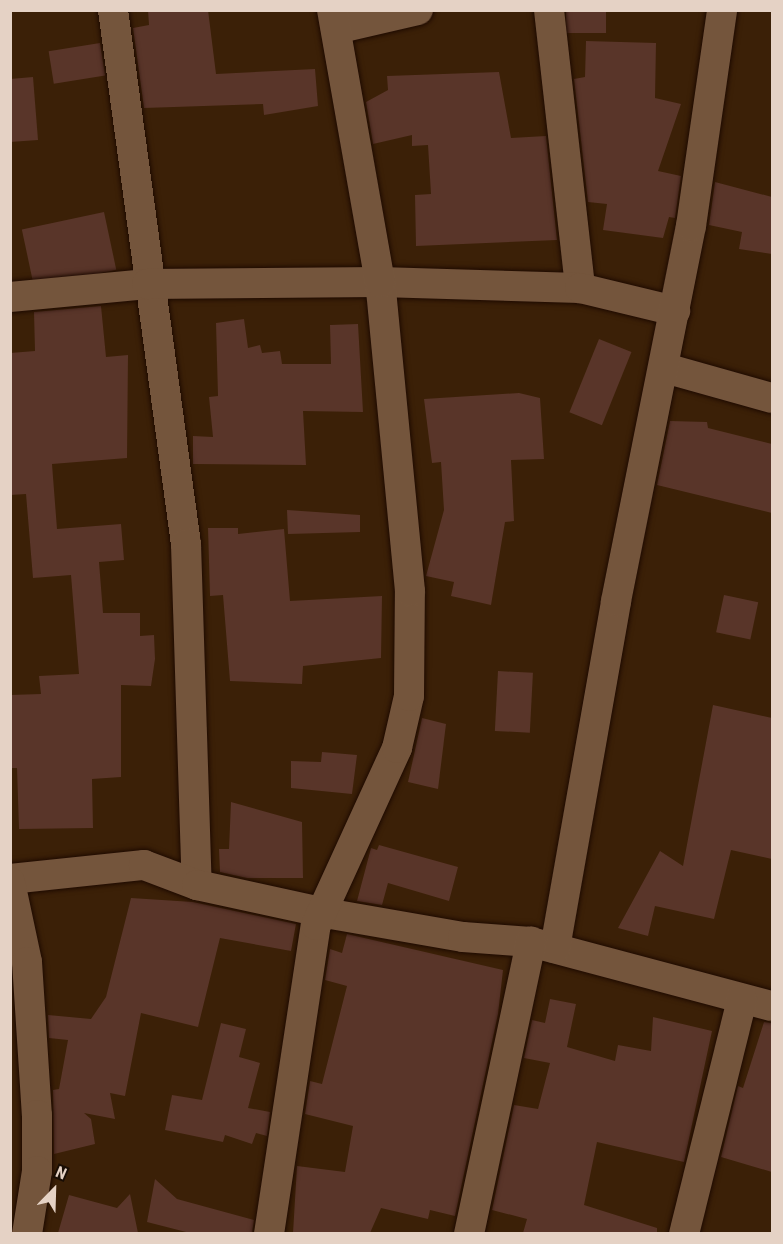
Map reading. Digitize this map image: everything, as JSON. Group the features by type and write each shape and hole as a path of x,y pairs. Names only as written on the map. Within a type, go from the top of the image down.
{"street":[{"path":"113,10 147,284 186,544 197,885"},
{"path":"269,1233 316,925 326,913 397,748 409,696 410,591 380,282 334,20 418,10"},
{"path":"549,10 580,288"},
{"path":"469,1233 543,945 665,368 722,10"},
{"path":"10,297 147,284 380,282 580,288 675,311"},
{"path":"665,368 772,398"},
{"path":"27,1233 37,1171 37,1115 27,962 10,880 144,865 197,885 326,913 463,937 543,945 772,1006"},
{"path":"684,1233 742,999"}],"building":[{"path":"148,10 208,10 216,74 315,69 318,106 264,115 263,104 144,108 133,28 149,25"},
{"path":"566,10 606,10 606,33 566,33"},
{"path":"586,41 656,43 655,98 681,104 658,171 681,176 675,218 669,217 663,238 603,230 607,204 588,202 574,79 585,77"},
{"path":"100,43 105,76 54,84 49,51"},
{"path":"499,72 511,138 546,136 557,240 416,246 415,195 431,194 428,145 412,146 412,135 373,144 366,102 388,90 387,76"},
{"path":"33,77 38,140 10,142 10,79"},
{"path":"715,182 772,197 772,254 739,249 742,232 709,225"},
{"path":"104,212 116,270 34,287 22,229"},
{"path":"101,306 106,357 128,355 127,458 52,464 57,529 121,524 124,560 99,562 103,613 140,613 140,636 154,635 155,659 151,686 121,685 121,777 92,779 93,828 19,829 17,768 10,768 10,695 41,694 39,676 79,674 71,575 33,578 26,494 10,495 10,353 35,351 34,312"},
{"path":"244,319 248,348 260,345 262,353 280,351 282,364 331,364 330,325 358,324 363,412 303,411 306,465 193,464 193,436 213,437 209,397 218,396 216,323"},
{"path":"599,339 631,352 602,425 569,412"},
{"path":"519,393 540,398 544,459 511,460 514,521 505,522 491,605 451,596 454,582 426,576 444,510 441,462 432,463 424,399"},
{"path":"670,421 707,422 708,428 772,444 772,513 657,485"},
{"path":"287,510 360,515 360,532 288,534"},
{"path":"208,528 238,528 238,534 284,529 290,601 382,596 381,658 303,666 302,684 230,681 223,595 210,596"},
{"path":"724,595 758,602 750,639 716,632"},
{"path":"498,671 533,673 530,733 495,731"},
{"path":"713,705 772,718 772,859 731,850 714,919 655,906 648,936 618,928 660,851 683,866"},
{"path":"422,718 446,724 438,789 408,782"},
{"path":"322,752 357,755 352,794 291,788 291,761 321,762"},
{"path":"231,802 302,822 303,878 247,878 220,872 219,849 229,849"},
{"path":"379,845 458,867 449,901 388,883 382,905 357,901 371,848 377,850"},
{"path":"131,898 193,902 296,924 291,951 220,938 198,1027 141,1013 125,1096 110,1093 115,1119 84,1113 91,1119 95,1144 54,1154 53,1090 59,1089 68,1040 49,1038 48,1015 91,1019 106,997"},
{"path":"347,934 503,970 498,1014 455,1216 430,1210 428,1219 381,1208 370,1233 293,1233 297,1166 345,1172 353,1126 305,1114 310,1081 322,1084 347,986 325,980 330,949 342,953"},
{"path":"550,999 576,1004 567,1047 615,1061 618,1045 651,1051 653,1017 712,1031 684,1162 597,1142 584,1205 657,1228 657,1233 523,1233 527,1219 492,1210 514,1105 538,1109 550,1063 524,1058 532,1020 545,1023"},
{"path":"764,1022 772,1023 772,1172 721,1157 738,1086 743,1088"},
{"path":"221,1023 246,1029 239,1057 260,1063 248,1108 270,1112 267,1136 256,1133 252,1144 225,1135 223,1142 165,1130 172,1095 202,1100"},
{"path":"155,1179 177,1199 254,1220 252,1233 190,1233 147,1222"},
{"path":"130,1194 138,1233 58,1233 69,1195 117,1208"}]}
